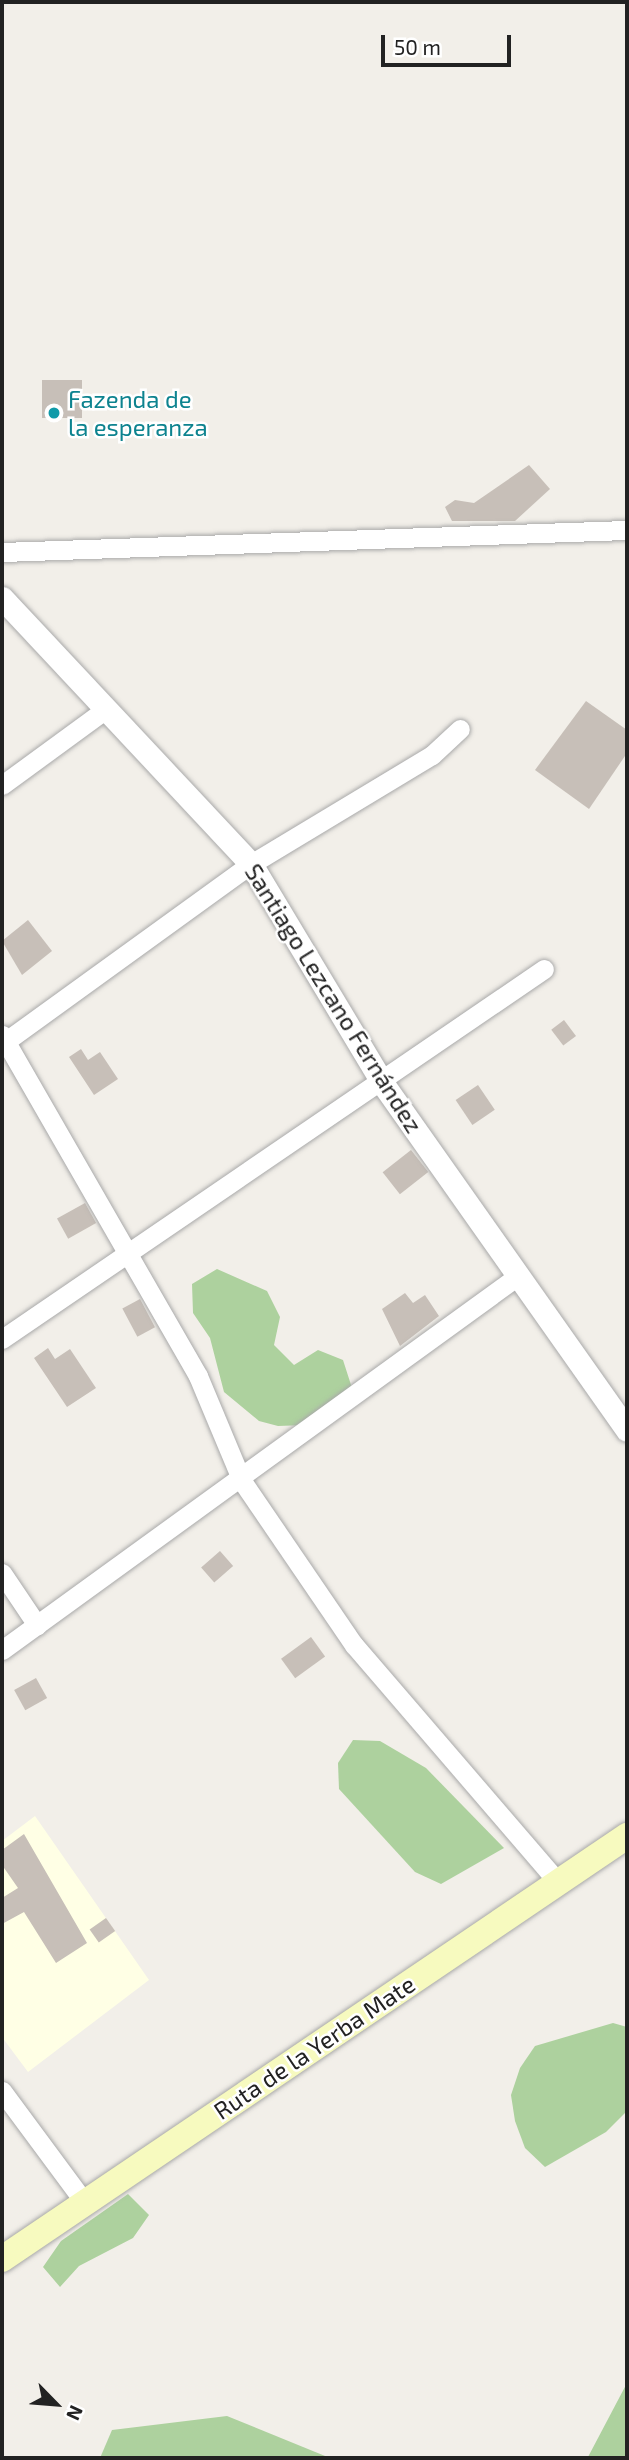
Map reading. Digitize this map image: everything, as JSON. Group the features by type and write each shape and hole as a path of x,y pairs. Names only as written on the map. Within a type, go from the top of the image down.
{"main road":[{"name":"Ruta de la Yerba Mate","path":"2,2259 627,1836"}],"street":[{"path":"2,552 627,530"},
{"name":"Santiago Lezcano Fernández","path":"2,598 103,711 251,864 383,1084 627,1430"},
{"path":"2,785 103,711"},
{"path":"460,729 432,755 251,864 3,1040 130,1253 198,1376 242,1481 354,1645 558,1882"},
{"path":"2,1339 383,1084 544,969"},
{"path":"2,1650 242,1481 519,1275"},
{"path":"2,1573 37,1625"},
{"path":"2,2091 84,2202"}],"shaded area":[{"path":"35,1816 149,1980 28,2072 2,2037 2,1841"}],"green space":[{"path":"217,1269 267,1291 280,1317 274,1345 294,1365 318,1350 343,1360 352,1388 306,1425 278,1426 259,1421 224,1392 210,1338 193,1313 192,1284"},
{"path":"353,1740 380,1741 426,1768 504,1848 441,1884 415,1872 339,1789 338,1763"},
{"path":"613,2023 627,2027 627,2111 606,2132 545,2167 525,2148 515,2121 511,2095 520,2068 535,2046"},
{"path":"128,2194 149,2215 133,2238 79,2266 60,2287 43,2267 61,2241"},
{"path":"627,2383 627,2458 586,2458 588,2457"},
{"path":"227,2416 330,2458 100,2458 112,2430"}],"building":[{"path":"42,380 82,380 82,418 42,418"},
{"path":"529,465 550,489 515,521 452,521 445,507 455,500 474,503"},
{"path":"586,701 627,730 627,753 589,809 535,770"},
{"path":"28,920 52,951 22,975 2,941"},
{"path":"564,1020 576,1036 563,1046 551,1030"},
{"path":"81,1049 88,1060 100,1052 118,1079 94,1095 69,1057"},
{"path":"478,1085 495,1110 472,1125 456,1100"},
{"path":"411,1150 428,1172 400,1194 383,1172"},
{"path":"85,1203 96,1223 68,1239 57,1219"},
{"path":"405,1293 413,1303 425,1295 439,1316 400,1346 382,1309"},
{"path":"140,1299 155,1327 137,1337 122,1308"},
{"path":"48,1348 55,1359 70,1349 96,1388 67,1407 34,1358"},
{"path":"220,1551 233,1566 214,1582 201,1567"},
{"path":"311,1637 325,1656 295,1678 281,1659"},
{"path":"36,1678 47,1698 25,1710 14,1690"},
{"path":"24,1834 87,1943 56,1963 24,1912 2,1924 2,1898 18,1888 2,1865 2,1850"},
{"path":"106,1918 115,1931 99,1943 90,1929"}],"place":[{"name":"Fazenda de la esperanza","path":"54,413"}]}
